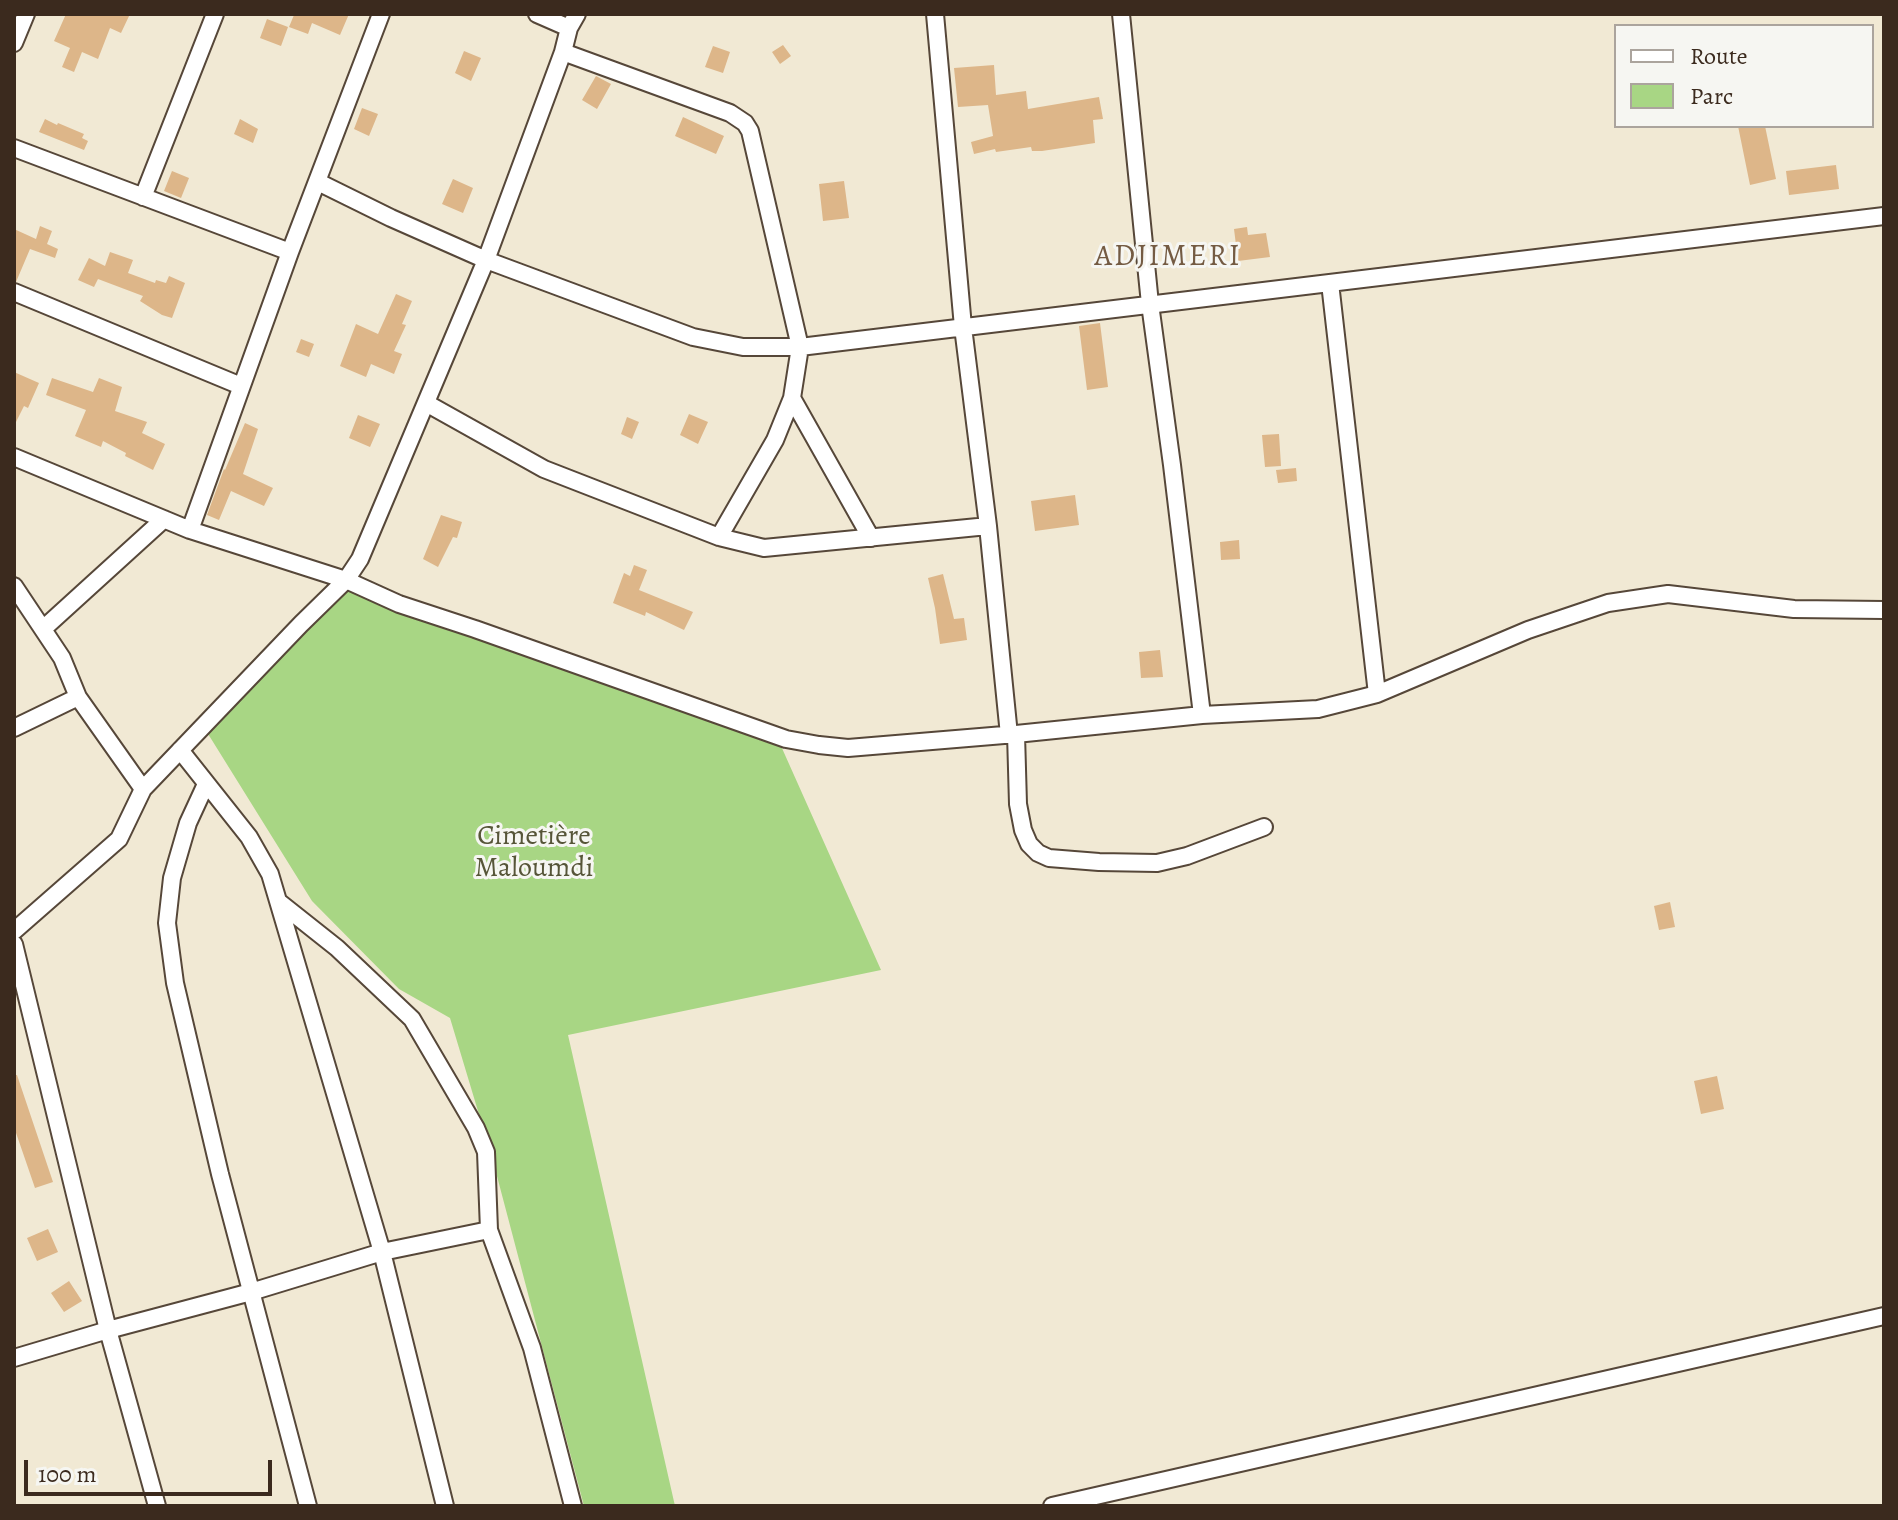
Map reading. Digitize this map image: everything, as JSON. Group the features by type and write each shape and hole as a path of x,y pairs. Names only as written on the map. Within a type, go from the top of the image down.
{"street":[{"path":"14,43 26,14"},
{"path":"143,197 215,14"},
{"path":"190,530 290,252 381,14"},
{"path":"14,931 119,839 143,789 346,580 360,559 486,260 573,21 537,14"},
{"path":"935,14 963,327 1023,830 1029,844 1049,858 1157,863 1187,856 1264,827"},
{"path":"1121,14 1150,304 1202,715"},
{"path":"563,52 730,113 745,123 755,149 800,347 792,398 775,440 719,537"},
{"path":"14,148 290,252"},
{"path":"318,182 486,260 693,337 743,347 800,347 1884,216"},
{"path":"1330,283 1377,694"},
{"path":"14,292 241,386"},
{"path":"792,398 871,538"},
{"path":"426,403 544,469 719,537 764,548 988,526"},
{"path":"14,457 190,530 346,580 399,604 786,739 848,748 1202,715 1318,709 1377,694 1528,630 1608,603 1668,594 1794,609 1884,610"},
{"path":"43,629 164,519"},
{"path":"14,586 62,658 78,697 143,789"},
{"path":"14,728 78,697"},
{"path":"180,750 249,837 270,874 382,1252 445,1506"},
{"path":"206,784 188,823 172,878 167,923 175,983 220,1174 308,1506"},
{"path":"279,902 337,948 412,1019 476,1128 486,1152 489,1230 532,1348 573,1506"},
{"path":"14,944 108,1330 157,1506"},
{"path":"14,1358 382,1252 489,1230"},
{"path":"1052,1506 1884,1316"}],"green space":[{"name":"Cimetière Maloumdi","path":"346,589 781,746 881,970 568,1035 675,1506 584,1506 493,1161 450,1018 399,989 312,901 200,721"}],"building":[{"path":"66,14 130,14 121,33 110,28 98,59 82,52 74,72 62,67 70,48 54,41"},
{"path":"291,14 349,14 340,35 312,23 308,34 289,27 294,15"},
{"path":"267,19 288,27 281,46 260,38"},
{"path":"783,45 791,56 780,64 772,52"},
{"path":"713,46 730,52 723,73 705,67"},
{"path":"464,51 481,58 471,81 455,73"},
{"path":"994,65 996,95 1026,91 1028,109 1099,97 1103,119 1093,120 1095,143 1042,151 1032,151 1031,147 996,152 995,149 974,154 971,142 993,136 988,105 958,107 954,68"},
{"path":"596,76 611,84 597,109 582,100"},
{"path":"362,108 378,114 369,136 354,129"},
{"path":"683,117 724,136 716,154 675,136"},
{"path":"45,119 84,134 82,138 88,141 84,150 39,132"},
{"path":"240,119 258,129 253,143 234,134"},
{"path":"1738,128 1765,128 1776,179 1750,185"},
{"path":"1836,165 1839,189 1789,195 1786,171"},
{"path":"172,171 189,178 181,198 164,191"},
{"path":"453,179 473,188 463,213 442,204"},
{"path":"844,181 849,218 823,221 819,184"},
{"path":"40,226 52,231 47,244 58,249 55,258 30,249 16,282 14,229 36,239"},
{"path":"1247,227 1248,235 1266,233 1270,257 1238,261 1234,229"},
{"path":"110,252 133,260 128,273 155,283 156,280 166,283 169,276 185,283 172,318 140,301 143,296 98,279 94,287 78,280 89,258 105,266"},
{"path":"396,294 412,301 402,324 406,325 394,351 402,354 394,374 371,364 366,377 340,366 356,324 378,334"},
{"path":"1100,323 1108,387 1087,390 1079,326"},
{"path":"301,339 314,344 309,357 296,352"},
{"path":"14,372 39,383 28,408 24,406 14,426"},
{"path":"52,378 93,392 99,378 122,387 115,411 147,422 142,433 165,444 153,470 103,441 101,447 75,436 86,410 46,395"},
{"path":"689,414 708,422 698,444 680,435"},
{"path":"358,415 380,424 370,447 349,438"},
{"path":"627,417 639,422 632,439 621,434"},
{"path":"245,423 258,429 243,474 273,488 264,506 231,491 219,520 207,515"},
{"path":"1279,434 1281,466 1265,467 1262,435"},
{"path":"1296,468 1297,481 1278,483 1276,470"},
{"path":"1075,495 1079,525 1035,531 1031,501"},
{"path":"441,515 462,522 457,538 453,537 438,567 423,559"},
{"path":"1239,540 1240,559 1221,560 1220,542"},
{"path":"634,565 647,570 639,590 693,612 684,630 646,612 645,616 613,603 624,573 630,576"},
{"path":"943,574 954,619 964,618 967,640 940,644 928,578"},
{"path":"1160,650 1163,677 1141,678 1139,652"},
{"path":"1670,902 1675,927 1659,930 1654,906"},
{"path":"14,1075 17,1075 53,1182 35,1188 14,1127"},
{"path":"1717,1076 1724,1109 1701,1114 1694,1081"},
{"path":"48,1229 58,1252 37,1261 27,1238"},
{"path":"69,1281 82,1301 64,1312 51,1293"}],"district":[{"name":"ADJIMERI","path":"1168,258"}]}
